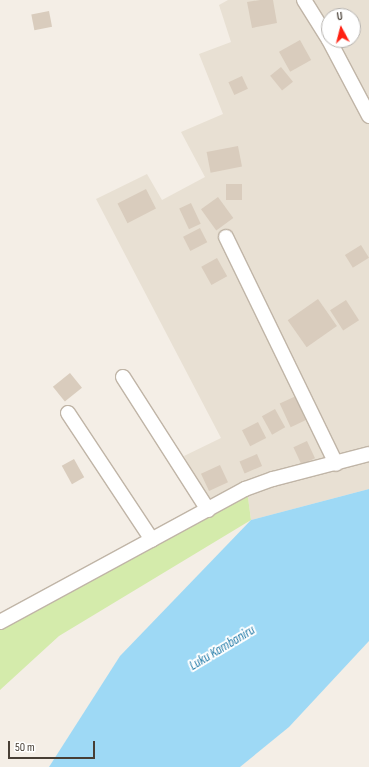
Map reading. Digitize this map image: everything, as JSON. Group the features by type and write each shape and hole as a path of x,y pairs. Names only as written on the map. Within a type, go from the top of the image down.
{"street":[{"path":"304,0 321,27"},
{"path":"333,48 369,116"},
{"path":"226,237 336,464"},
{"path":"123,377 208,510"},
{"path":"68,413 152,540"},
{"path":"0,622 257,484 369,454"}],"shaded area":[{"path":"228,0 369,0 369,489 251,520 247,490 211,509 184,456 221,438 96,199 147,174 162,200 205,177 181,132 223,114 199,54 231,42 219,5"}],"green space":[{"path":"247,490 251,520 59,636 0,690 0,627"}],"water":[{"name":"Luku Kambaniru","path":"369,489 369,641 289,727 240,767 49,767 120,656 251,520"}],"building":[{"path":"273,0 277,23 252,28 247,2"},
{"path":"49,11 52,27 34,30 31,14"},
{"path":"300,40 311,60 290,72 279,52"},
{"path":"281,67 293,82 282,91 270,76"},
{"path":"242,76 248,89 234,95 228,82"},
{"path":"238,146 242,167 211,173 207,152"},
{"path":"226,184 242,184 242,200 226,200"},
{"path":"146,189 156,209 127,223 117,204"},
{"path":"218,197 233,218 216,230 201,209"},
{"path":"191,203 201,224 189,229 179,208"},
{"path":"200,228 207,242 190,251 183,237"},
{"path":"361,245 369,258 353,268 345,255"},
{"path":"217,258 227,276 211,285 201,267"},
{"path":"318,299 337,326 307,347 288,320"},
{"path":"346,300 359,320 343,330 330,310"},
{"path":"70,373 82,388 65,402 53,387"},
{"path":"296,396 307,420 291,427 280,404"},
{"path":"275,409 285,427 272,435 262,416"},
{"path":"258,422 266,438 250,446 242,430"},
{"path":"307,441 315,458 301,465 293,447"},
{"path":"257,454 262,466 245,473 240,461"},
{"path":"74,459 84,477 72,484 62,466"},
{"path":"220,465 228,482 209,491 201,474"}]}
